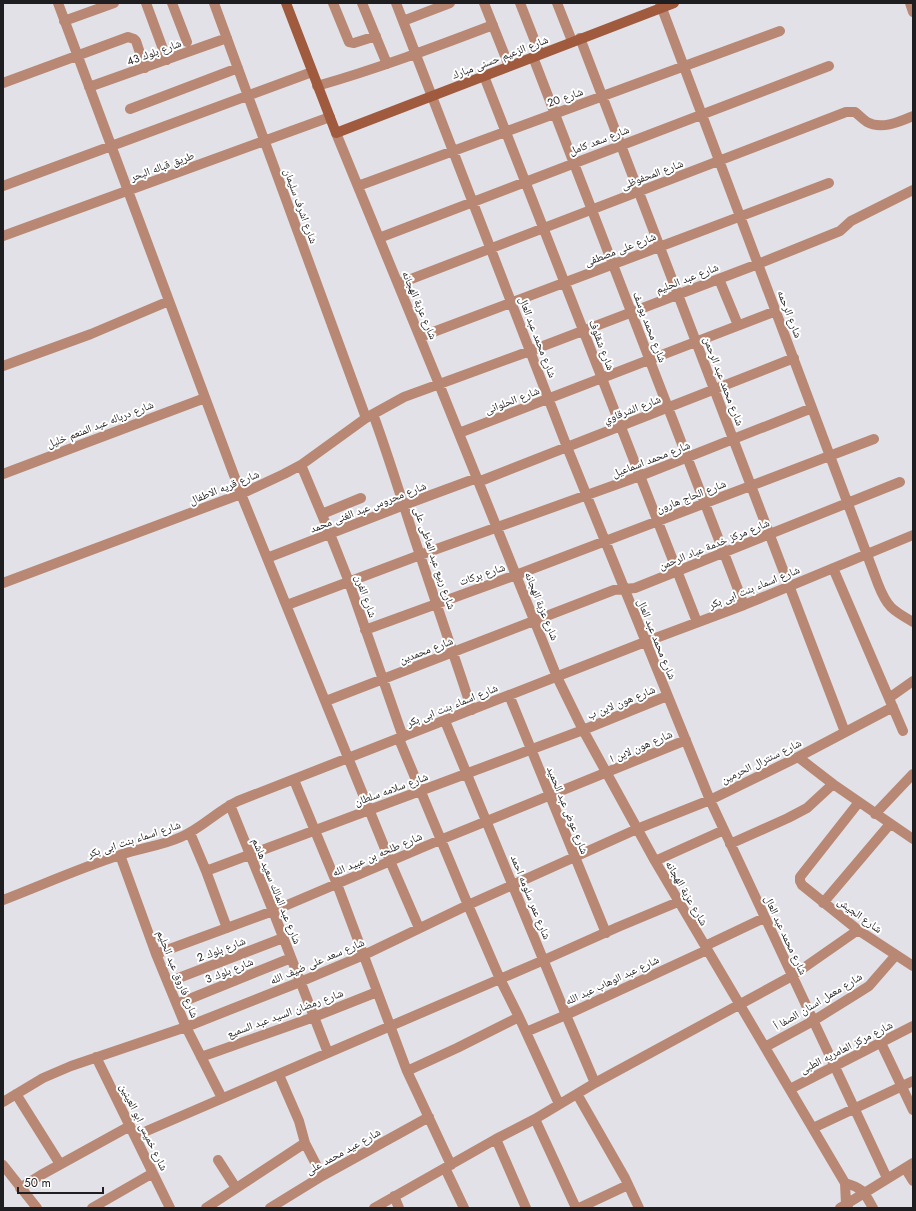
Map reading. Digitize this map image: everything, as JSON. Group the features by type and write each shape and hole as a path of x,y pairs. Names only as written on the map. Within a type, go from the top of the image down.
{"street":[{"path":"58,3 241,494 390,861 419,928"},
{"path":"64,21 114,3"},
{"path":"146,3 167,60"},
{"path":"172,3 187,42"},
{"name":"شارع اشرف سليمان","path":"214,3 264,141 369,416"},
{"name":"شارع عزبة الهجانه","path":"286,3 317,86 378,238 440,384 477,480 557,677 583,730 636,829 845,1183"},
{"path":"333,3 350,43 376,36"},
{"path":"362,3 387,64"},
{"name":"شارع محمد عبد العال","path":"396,3 567,447 710,800 887,1178"},
{"path":"402,21 450,3"},
{"path":"484,3 509,66"},
{"name":"شارع محمد يوسف","path":"520,3 555,114 744,605"},
{"name":"شارع محمد عبد الرحمن","path":"557,3 602,96 845,732"},
{"name":"شارع الزعيم حسنى مبارك","path":"336,133 576,40 661,5 674,3"},
{"path":"910,3 913,12"},
{"name":"شارع الرحمه","path":"661,5 886,603 892,610 913,622"},
{"path":"317,86 416,54 493,25"},
{"name":"شارع 20","path":"358,186 780,31"},
{"path":"3,83 128,37 136,41 145,68"},
{"name":"شارع بلوك 43","path":"89,88 227,38"},
{"name":"شارع سعد كامل","path":"378,238 828,66"},
{"path":"130,109 238,68"},
{"path":"3,186 312,72"},
{"name":"شارع شقلوف","path":"484,76 697,622"},
{"name":"شارع المحفوظى","path":"398,284 849,112 855,112 868,123 875,125 887,125 913,116"},
{"name":"طريق قباله البحر","path":"3,236 330,117"},
{"name":"شارع على مصطفى","path":"420,337 829,183"},
{"name":"شارع عبد الحليم","path":"440,384 678,295 842,230 851,221 913,190"},
{"path":"719,279 738,325"},
{"path":"3,366 90,334 169,301"},
{"name":"شارع الحلوانى","path":"459,433 776,311"},
{"name":"شارع الشرقاوي","path":"477,480 567,447 794,358"},
{"name":"شارع قريه الاطفال","path":"3,583 241,494 300,465 369,416 404,397 440,384"},
{"name":"شارع درباله عبد المنعم خليل","path":"3,474 205,398"},
{"name":"شارع محمد اسماعيل","path":"287,605 420,555 587,496 812,408"},
{"name":"شارع ربيع عبد العاطى على","path":"369,416 388,455 472,710"},
{"name":"شارع الحاج هارون","path":"516,575 874,439"},
{"name":"شارع الفرن","path":"300,465 322,514 349,582 383,679 401,738 440,840 500,979 559,1104"},
{"name":"شارع محروس عبد الغنى محمد","path":"268,558 404,505 477,480"},
{"name":"شارع مركز خدمة عباد الرحمن","path":"534,620 614,590 635,588 900,482"},
{"path":"322,514 361,498"},
{"name":"شارع اسماء بنت ابى بكر","path":"3,900 120,855 164,844 190,833 230,805 645,642 744,605 913,535"},
{"path":"833,568 903,731"},
{"name":"شارع بركات","path":"365,630 516,575"},
{"name":"شارع محمدين","path":"326,701 534,620"},
{"path":"889,698 913,681"},
{"name":"شارع عوض عبد الحميد","path":"509,695 606,933"},
{"name":"شارع هون لاين ب","path":"583,730 667,696"},
{"name":"شارع سنترال الحرمين","path":"636,829 710,800 893,708"},
{"name":"شارع عمر سلومه احمد","path":"445,721 595,1083"},
{"name":"شارع سلامه سلطان","path":"206,871 583,730"},
{"name":"شارع هون لاين ا","path":"606,773 686,740"},
{"path":"798,757 875,814 913,839"},
{"name":"شارع طلحه بن عبيد الله","path":"156,954 273,911 440,840 606,773"},
{"path":"875,814 913,774"},
{"path":"294,780 364,955 407,1071 429,1117 464,1208"},
{"path":"730,844 775,825 807,808 833,784"},
{"name":"شارع الجيش","path":"860,802 800,877 800,881 802,885 823,903 858,930 913,966"},
{"name":"شارع عبد المالك سعيد هاشم","path":"230,805 328,1053"},
{"path":"823,903 890,824"},
{"name":"شارع سعد على ضيف الله","path":"3,1102 43,1078 71,1066 186,1027 364,955 468,905 636,829"},
{"path":"654,860 724,830"},
{"path":"190,833 227,928"},
{"name":"شارع فاروق عبد الحليم","path":"120,855 156,954 186,1027 222,1098"},
{"path":"136,1136 678,902"},
{"name":"شارع عبد الوهاب عبد الله","path":"526,1032 566,1015 706,948 764,918"},
{"path":"374,1208 496,1139 535,1119 595,1083 739,1003 792,976 858,930"},
{"name":"شارع بلوك 2","path":"168,982 283,938"},
{"name":"شارع معمل اسنان الصفا أ","path":"765,1047 869,986 896,955"},
{"name":"شارع بلوك 3","path":"177,1004 291,958"},
{"name":"شارع رمضان السيد عبد السميع","path":"201,1057 314,1017 377,992"},
{"path":"407,1071 519,1017"},
{"name":"شارع مركز العامريه الطبى","path":"790,1089 913,1026"},
{"path":"881,1043 913,1110"},
{"name":"شارع خميس ابو العينين","path":"96,1057 170,1208"},
{"path":"280,1075 299,1121 305,1143 322,1176"},
{"path":"813,1128 913,1081"},
{"path":"16,1094 60,1164"},
{"path":"577,1094 604,1138 639,1208"},
{"name":"شارع عيد محمد على","path":"270,1208 322,1176 429,1117"},
{"path":"535,1119 578,1208 628,1185"},
{"path":"20,1188 60,1164 130,1126"},
{"path":"496,1139 526,1208"},
{"path":"206,1208 305,1143"},
{"path":"218,1160 236,1188"},
{"path":"3,1165 37,1208"},
{"path":"845,1207 864,1192 909,1165 913,1181"},
{"path":"92,1208 153,1173"},
{"path":"845,1207 845,1183 857,1187 864,1192 873,1208"},
{"path":"394,1196 399,1208"}]}
